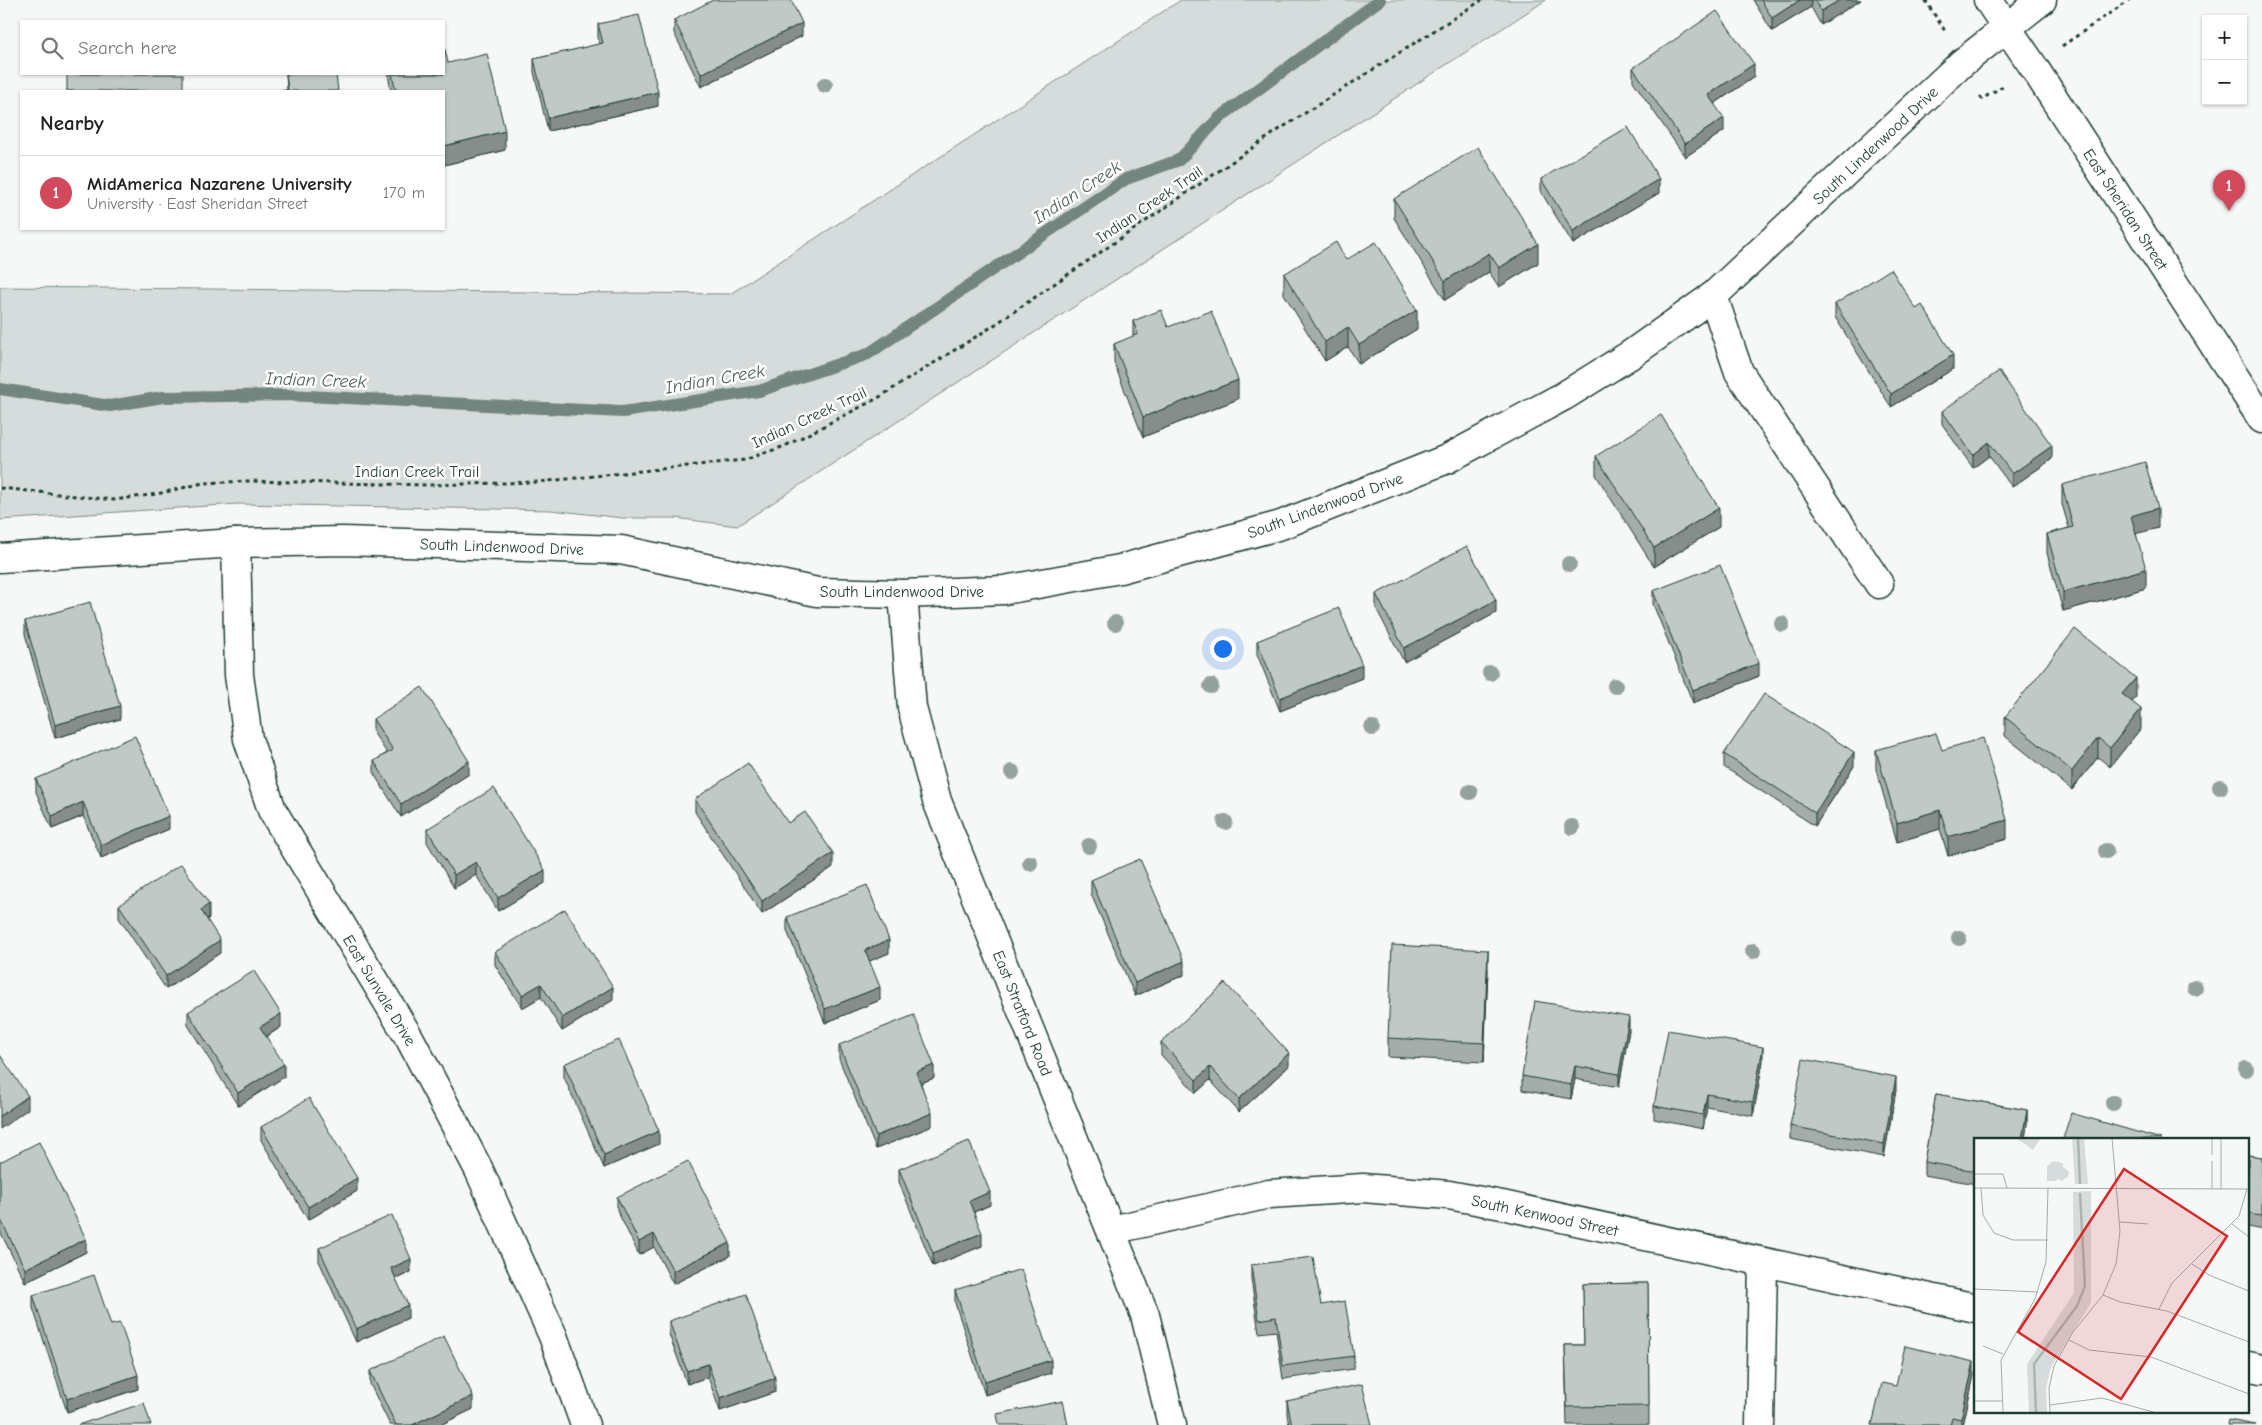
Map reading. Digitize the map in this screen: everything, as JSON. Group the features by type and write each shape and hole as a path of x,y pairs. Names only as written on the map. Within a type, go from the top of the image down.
{"street":[{"name":"East Sheridan Street","path":"1988,0 2262,419"},
{"name":"South Lindenwood Drive","path":"0,558 236,543 343,541 621,550 817,592 903,594 1004,590 1110,571 1281,525 1455,454 1589,381 1630,355 1713,296 1962,63 2042,0"},
{"path":"1713,296 1739,372 1879,584"},
{"name":"East Sunvale Drive","path":"236,543 239,675 248,739 272,810 410,1039 479,1170 552,1336 585,1425"},
{"name":"East Stratford Road","path":"903,594 912,708 936,801 1145,1315 1172,1425"},
{"name":"South Kenwood Street","path":"1112,1230 1269,1194 1363,1188 1449,1195 1502,1204 1763,1263 1974,1308"},
{"path":"1760,1425 1763,1263"}],"path":[{"name":"Indian Creek Trail","path":"0,488 114,500 157,494 203,483 248,481 429,485 539,482 744,460 785,446 887,393 993,326 1277,131 1482,0"},
{"path":"1925,0 1945,31"},
{"path":"2077,36 2129,0"}],"shaded area":[{"path":"1181,0 1546,0 737,526 675,518 623,518 551,510 237,504 0,520 0,287 730,294"}],"building":[{"path":"713,0 791,0 802,23 701,74 674,20"},
{"path":"1761,0 1800,0 1772,18"},
{"path":"1814,0 1840,0 1821,11"},
{"path":"1717,11 1754,64 1708,95 1724,118 1685,144 1633,68"},
{"path":"639,15 658,92 548,118 534,59 603,43 598,24"},
{"path":"445,50 448,63 487,54 505,131 445,146 445,90 396,90 392,75 445,75"},
{"path":"67,75 183,75 183,90 67,90"},
{"path":"286,75 336,75 338,90 288,90"},
{"path":"1628,127 1659,179 1573,231 1541,179"},
{"path":"1478,147 1538,244 1499,268 1489,253 1445,281 1394,199"},
{"path":"1336,242 1346,260 1376,242 1417,310 1359,345 1348,327 1325,342 1284,274"},
{"path":"1891,269 1916,309 1922,305 1953,355 1891,394 1835,304"},
{"path":"1161,310 1168,327 1211,311 1238,380 1143,417 1114,344 1138,334 1133,321"},
{"path":"1999,371 2052,446 2012,474 1989,442 1973,455 1942,411"},
{"path":"1661,415 1719,508 1654,548 1596,456"},
{"path":"2145,462 2158,508 2131,516 2146,569 2063,592 2047,534 2073,527 2062,485"},
{"path":"1467,546 1496,600 1404,648 1376,594"},
{"path":"1720,565 1759,663 1693,690 1653,591"},
{"path":"90,602 120,706 55,725 25,621"},
{"path":"1339,608 1362,665 1280,698 1257,641"},
{"path":"2075,629 2136,678 2122,694 2141,709 2110,748 2098,738 2072,771 2005,717"},
{"path":"422,687 469,761 401,804 374,761 393,750 373,719"},
{"path":"1764,694 1854,752 1815,813 1724,754"},
{"path":"1936,733 1942,750 1983,738 2007,820 1948,837 1940,810 1897,823 1876,750"},
{"path":"135,736 169,816 101,845 83,802 52,816 36,779"},
{"path":"748,763 788,823 805,812 833,853 762,901 695,799"},
{"path":"494,788 545,870 498,898 476,862 454,875 427,829"},
{"path":"1140,859 1184,961 1135,983 1091,880"},
{"path":"181,864 209,904 201,910 220,940 166,976 119,905"},
{"path":"867,885 889,940 865,950 880,987 825,1009 787,917"},
{"path":"565,909 613,987 562,1018 541,984 522,995 495,952"},
{"path":"1392,945 1488,950 1484,1043 1388,1038"},
{"path":"254,971 281,1014 260,1027 284,1064 238,1093 188,1012"},
{"path":"1225,983 1289,1053 1239,1099 1210,1067 1196,1080 1161,1042"},
{"path":"1535,1001 1629,1017 1619,1074 1575,1066 1571,1085 1522,1076"},
{"path":"914,1015 934,1065 916,1072 932,1113 876,1136 839,1045"},
{"path":"1668,1030 1763,1047 1753,1102 1707,1094 1703,1115 1654,1106"},
{"path":"619,1040 659,1131 604,1155 564,1064"},
{"path":"0,1055 28,1096 0,1116"},
{"path":"1803,1059 1896,1077 1884,1144 1790,1126"},
{"path":"1936,1094 2027,1110 2022,1138 1974,1138 1974,1171 1924,1162"},
{"path":"309,1098 357,1178 308,1207 261,1127"},
{"path":"2071,1113 2158,1138 2063,1138"},
{"path":"969,1141 990,1192 969,1201 982,1233 933,1253 899,1169"},
{"path":"39,1142 86,1239 25,1269 0,1218 0,1162"},
{"path":"2250,1155 2262,1157 2262,1216 2250,1214"},
{"path":"688,1161 730,1243 673,1271 654,1234 639,1242 617,1197"},
{"path":"392,1215 411,1259 391,1268 408,1305 356,1329 319,1248"},
{"path":"1313,1257 1321,1305 1345,1301 1354,1356 1283,1366 1276,1317 1259,1320 1251,1265"},
{"path":"1021,1269 1051,1360 985,1381 955,1290"},
{"path":"94,1275 111,1325 120,1323 138,1375 67,1399 33,1295"},
{"path":"1648,1283 1649,1406 1567,1407 1565,1345 1584,1345 1583,1284"},
{"path":"746,1294 775,1378 720,1398 708,1364 687,1371 669,1321"},
{"path":"444,1336 473,1396 412,1425 396,1425 370,1371"},
{"path":"1905,1346 1974,1362 1961,1419 1952,1417 1950,1425 1872,1425 1882,1383 1896,1386"},
{"path":"1362,1384 1372,1425 1292,1425 1287,1401"},
{"path":"1063,1401 1068,1425 999,1425 997,1414"},
{"path":"144,1403 151,1425 78,1425"},
{"path":"2228,1420 2256,1425 2227,1425"}],"waterway":[{"name":"Indian Creek","path":"0,389 110,406 163,397 287,395 623,412 759,391 868,354 1126,179 1179,160 1219,118 1380,0"}],"place":[{"name":"MidAmerica Nazarene University","path":"2229,211"}]}
